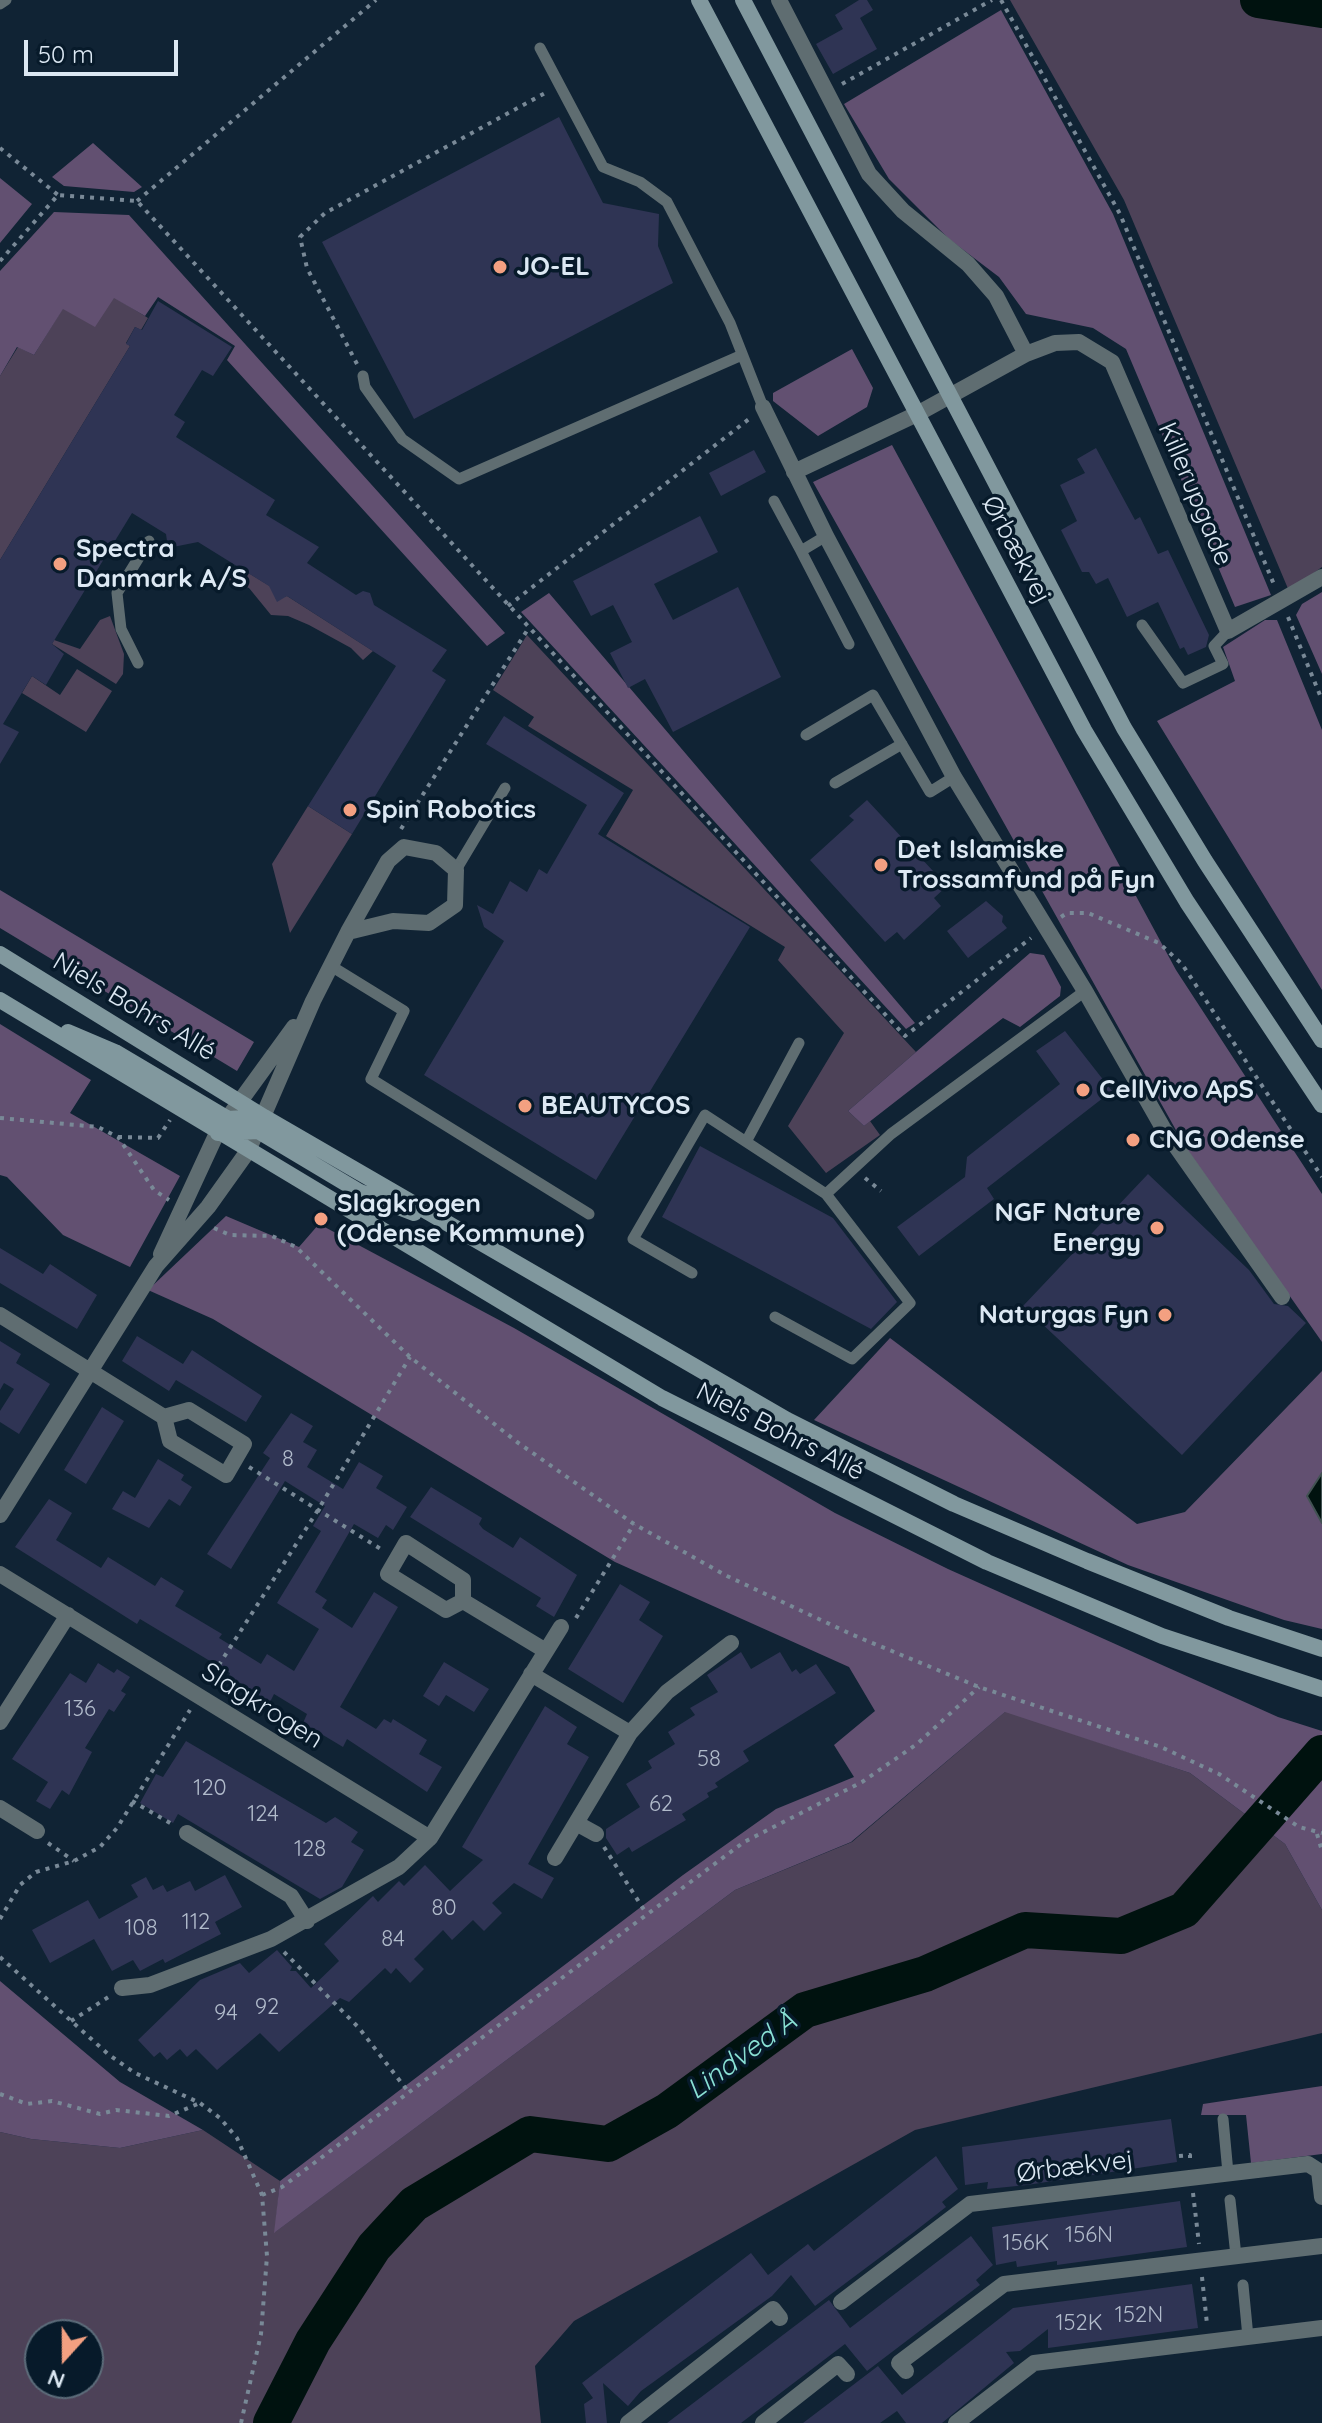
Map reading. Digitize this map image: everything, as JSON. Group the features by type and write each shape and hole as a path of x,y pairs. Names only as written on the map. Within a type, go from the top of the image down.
{"street":[{"name":"Ørbækvej","path":"699,0 1092,743 1187,902 1322,1105"},
{"name":"Ørbækvej","path":"743,0 1124,728 1205,861 1322,1040"},
{"path":"779,0 869,174 903,211 968,264 996,296 1026,354"},
{"name":"Killerupgade","path":"794,472 917,414 1026,354 1055,343 1079,342 1112,362 1228,631"},
{"path":"763,407 826,536 954,777 1085,991 1163,1128 1282,1297"},
{"path":"1228,631 1322,577"},
{"path":"0,1515 156,1266 198,1218 248,1151 313,1001 348,932 388,861 404,847 436,853 456,870 455,905 429,923 393,921 348,932"},
{"name":"Niels Bohrs Allé","path":"0,954 241,1103 261,1124 462,1232 787,1420 954,1504 1215,1612 1322,1649"},
{"name":"Niels Bohrs Allé","path":"0,1000 662,1398 987,1562 1162,1636 1322,1689"},
{"path":"156,1266 179,1207 217,1133 313,1001"},
{"path":"16,1010 115,1052 228,1119 261,1124"},
{"path":"217,1133 261,1124"},
{"path":"0,1315 164,1417 170,1441 226,1475 244,1444 189,1410 164,1417"},
{"path":"406,1543 463,1580 463,1601 446,1610 388,1574 406,1543"},
{"name":"Slagkrogen","path":"0,1574 430,1838"},
{"path":"463,1601 546,1651"},
{"path":"0,1722 68,1615"},
{"path":"122,1988 150,1985 271,1939 399,1867 430,1838 561,1627"},
{"path":"555,1858 630,1733 667,1692 731,1643"},
{"path":"531,1674 630,1733"},
{"path":"0,1808 37,1831"},
{"path":"576,1823 596,1834"},
{"path":"187,1833 291,1896 307,1921"},
{"name":"Ørbækvej","path":"841,2302 970,2204 1308,2164 1319,2171 1322,2197"},
{"path":"906,2371 899,2363 1004,2284 1322,2246"},
{"path":"628,2423 773,2309 780,2318"},
{"path":"956,2423 1034,2363 1322,2328"},
{"path":"763,2423 838,2364 847,2374"}],"lane":[{"path":"0,4 6,0"},
{"path":"540,48 603,167 640,182 667,202 730,323 763,407"},
{"path":"363,376 365,387 402,439 459,479 742,355"},
{"path":"774,501 849,644"},
{"path":"801,551 826,536"},
{"path":"138,663 121,629 117,593 149,541"},
{"path":"1142,625 1183,683 1223,664 1214,646 1228,631"},
{"path":"806,735 873,695 930,792 954,777"},
{"path":"835,783 902,744"},
{"path":"456,870 505,788"},
{"path":"331,966 404,1011 371,1079 589,1214"},
{"path":"826,1194 891,1134 1085,991"},
{"path":"747,1140 799,1043"},
{"path":"692,1273 633,1239 705,1115 826,1194 910,1303 852,1359 775,1317"},
{"path":"1223,2119 1228,2173"},
{"path":"1230,2200 1236,2256"},
{"path":"1243,2285 1248,2337"}],"path":[{"path":"137,201 376,0"},
{"path":"826,93 992,0"},
{"path":"1001,0 1120,214 1322,700"},
{"path":"363,376 307,268 300,237 325,213 559,85"},
{"path":"0,148 58,195 137,201 905,1036 1045,927 1067,913 1088,913 1159,943 1182,964 1322,1177"},
{"path":"0,261 58,195"},
{"path":"508,606 763,407"},
{"path":"388,861 384,856 528,629"},
{"path":"0,1118 98,1127 118,1137 158,1138 172,1117"},
{"path":"118,1137 154,1190 179,1207"},
{"path":"855,1168 881,1191"},
{"path":"198,1218 230,1235 272,1236 296,1247 410,1357 517,1442 634,1524 755,1589 979,1687 1161,1747 1219,1774 1286,1819 1319,1833 1322,1851"},
{"path":"0,1919 20,1885 36,1872 74,1861 100,1847 117,1828 318,1510 410,1357"},
{"path":"236,1459 396,1559"},
{"path":"561,1627 570,1628 634,1524"},
{"path":"262,2195 282,2187 407,2090 744,1842 862,1782 917,1744 979,1687"},
{"path":"132,1801 187,1833"},
{"path":"37,1831 37,1836 74,1861"},
{"path":"596,1834 646,1913"},
{"path":"271,1939 359,2028 407,2090"},
{"path":"0,1957 135,2073 200,2103 220,2118 237,2138 262,2195 267,2256 261,2334 241,2423"},
{"path":"71,2021 122,1988"},
{"path":"0,2094 27,2104 52,2101 100,2114 116,2110 169,2116 200,2103"}],"shaded area":[{"path":"1010,0 1322,0 1322,567 1289,591 1124,200"},
{"path":"1001,10 1113,214 1271,595 1235,607 1126,349 1093,328 1026,314 999,277 949,239 889,179 844,104"},
{"path":"93,143 142,187 134,192 64,186 52,177"},
{"path":"0,178 32,204 0,243"},
{"path":"54,212 129,215 505,633 487,646 227,360 235,346 158,297 145,316 114,298 95,327 63,309 34,355 17,347 0,376 0,271"},
{"path":"114,297 148,318 141,330 135,327 126,343 130,346 0,560 0,376 18,347 34,355 63,308"},
{"path":"852,349 873,388 867,407 818,436 773,401 773,393"},
{"path":"892,445 1176,970 1322,1194 1322,1342 1186,1148 813,482"},
{"path":"237,566 273,588 276,599 287,596 373,651 363,660 351,648 309,625 288,616 271,615 249,588 229,580"},
{"path":"1322,592 1322,674 1296,615 1302,604"},
{"path":"549,593 915,1023 906,1029 521,612"},
{"path":"110,616 124,654 123,674 116,684 52,644 54,640 80,649 100,620"},
{"path":"1265,620 1277,620 1322,730 1322,990 1157,721 1235,681 1223,647"},
{"path":"527,635 916,1052 848,1111 864,1126 870,1121 880,1135 826,1173 788,1126 844,1033 778,960 785,947 606,836 633,790 528,726 534,717 493,690"},
{"path":"77,669 112,691 86,732 22,693 32,676 60,695"},
{"path":"308,806 352,834 290,933 272,864"},
{"path":"0,890 254,1042 237,1071 0,928"},
{"path":"1030,953 1044,955 1061,987 1060,996 1020,1027 1003,1018 864,1126 848,1111"},
{"path":"0,1024 91,1080 70,1113 180,1176 130,1267 63,1235 7,1177 0,1175"},
{"path":"226,1216 299,1247 319,1224 514,1328 835,1513 948,1569 1278,1717 1322,1731 1322,1910 1285,1844 1190,1773 1005,1712 851,1842 735,1890 274,2233 280,2181 683,1875 776,1809 854,1777 834,1745 875,1711 849,1667 615,1562 213,1319 148,1290"},
{"path":"890,1338 1137,1524 1185,1512 1322,1371 1322,1629 1284,1620 1128,1565 814,1420"},
{"path":"1322,1473 1322,1523 1307,1496"},
{"path":"1006,1711 1190,1773 1285,1844 1322,1910 1322,2033 915,2130 574,2321 535,2366 541,2423 0,2423 0,2132 31,2139 120,2148 203,2130 280,2181 275,2232 735,1890 852,1842"},
{"path":"0,1981 120,2082 203,2130 120,2148 31,2139 0,2132"},
{"path":"1322,2086 1322,2154 1251,2163 1246,2115 1201,2115 1203,2104"}],"building":[{"path":"859,0 867,0 873,10 860,18 877,49 833,74 816,44 843,29 835,15"},
{"name":"JO-EL","path":"559,117 603,203 659,214 658,246 673,283 414,419 322,242"},
{"path":"158,301 232,347 213,376 202,370 174,415 185,422 176,437 275,500 266,515 319,547 307,563 356,595 363,591 370,593 374,605 447,650 432,671 446,680 352,834 308,806 396,666 287,596 277,602 269,586 198,542 168,548 166,534 132,513 52,644 64,654 46,685 32,676 3,724 19,732 0,764 0,560 130,346 126,344 135,327 142,330"},
{"path":"1096,448 1135,520 1140,517 1158,554 1168,550 1209,635 1206,647 1188,655 1184,647 1180,649 1158,602 1127,617 1108,578 1096,584 1089,572 1082,572 1061,530 1077,521 1060,485 1085,473 1077,459"},
{"path":"754,450 766,472 721,496 709,473"},
{"path":"700,516 718,552 654,584 673,620 738,587 781,677 673,732 645,679 628,688 610,653 632,642 613,605 591,616 573,581"},
{"path":"504,716 624,793 598,834 750,927 596,1180 424,1075 504,941 484,927 477,905 493,914 510,881 527,892 539,869 547,874 587,805 486,744"},
{"path":"867,800 947,886 934,898 941,906 904,940 897,932 885,942 810,860 854,820 849,816"},
{"path":"986,901 1003,916 1002,922 1007,928 968,958 947,931"},
{"path":"1065,1031 1112,1091 987,1188 994,1199 919,1256 897,1227 965,1177 967,1157 1060,1084 1036,1051"},
{"path":"700,1146 833,1218 897,1302 871,1329 662,1217"},
{"name":"Naturgas Fyn","path":"1148,1174 1249,1270 1274,1304 1288,1306 1306,1323 1182,1455 1023,1306"},
{"path":"0,1248 43,1274 50,1264 97,1295 77,1329 0,1283"},
{"path":"137,1336 183,1364 192,1350 262,1396 246,1422 176,1380 169,1391 122,1361"},
{"path":"0,1341 21,1354 16,1363 50,1384 19,1434 0,1422 0,1411 14,1389 4,1383 0,1390"},
{"path":"102,1407 124,1421 86,1484 64,1470"},
{"path":"291,1413 313,1426 303,1442 317,1450 307,1467 343,1489 359,1462 383,1476 376,1488 407,1507 393,1530 386,1525 378,1538 354,1524 315,1592 327,1600 322,1608 352,1628 374,1592 398,1607 340,1707 376,1729 384,1719 391,1723 393,1719 427,1740 419,1754 442,1767 427,1792 347,1739 343,1747 303,1723 307,1714 274,1694 270,1702 229,1676 230,1673 140,1619 137,1624 15,1547 49,1499 72,1513 56,1540 101,1568 108,1557 155,1586 161,1577 184,1591 175,1606 222,1634 219,1638 261,1664 267,1654 294,1671 319,1629 277,1603 321,1531 313,1526 325,1506 285,1481 231,1569 207,1554 270,1458 263,1453"},
{"path":"158,1459 184,1475 181,1480 192,1487 180,1506 169,1499 149,1528 112,1509 123,1491 135,1498"},
{"path":"431,1487 482,1518 479,1524 483,1529 513,1548 520,1537 577,1575 554,1617 536,1606 541,1598 410,1517"},
{"path":"620,1584 650,1602 639,1620 663,1636 623,1703 568,1669"},
{"path":"741,1652 751,1669 780,1652 792,1672 796,1669 800,1674 816,1664 836,1693 743,1751 749,1761 715,1783 718,1787 707,1793 709,1797 682,1814 686,1820 632,1852 629,1847 617,1855 606,1838 606,1829 640,1807 626,1784 652,1768 648,1761 675,1744 668,1732 695,1715 690,1708 718,1692 707,1675"},
{"path":"444,1662 489,1689 474,1712 446,1695 439,1706 423,1696"},
{"path":"98,1663 114,1673 117,1669 130,1677 121,1691 126,1694 114,1712 109,1709 85,1748 92,1752 69,1795 62,1790 50,1809 36,1801 48,1782 12,1759 70,1673 86,1683"},
{"path":"545,1706 577,1727 567,1744 589,1757 528,1864 554,1878 542,1899 514,1883 492,1903 502,1913 484,1931 473,1920 452,1940 443,1930 414,1959 424,1969 410,1983 396,1968 391,1974 385,1968 349,2002 340,1998 279,2052 260,2033 217,2070 196,2049 187,2057 180,2049 167,2060 160,2052 154,2057 138,2040 200,1980 240,1963 249,1973 277,1950 292,1967 290,1971 296,1971 311,1988 339,1961 324,1944 373,1896 378,1902 399,1881 404,1886 425,1865 450,1891 483,1860 462,1847"},
{"path":"186,1741 326,1823 335,1817 358,1832 351,1842 364,1850 342,1887 320,1899 178,1814 173,1823 140,1803 156,1774 163,1777"},
{"path":"225,1875 242,1907 215,1922 221,1934 165,1963 163,1959 140,1971 133,1960 112,1971 94,1939 50,1963 32,1930 88,1900 99,1919 138,1897 131,1885 146,1877 153,1890 163,1885 167,1892 190,1881 195,1891"},
{"path":"1171,2119 1177,2162 1027,2185 987,2189 988,2182 965,2185 962,2147"},
{"path":"936,2156 958,2189 942,2202 946,2207 914,2232 815,2306 791,2275 772,2296 641,2391 628,2406 603,2383 607,2423 586,2423 584,2404 593,2398 582,2383 751,2253 768,2275 808,2244 814,2251"},
{"path":"1180,2201 1187,2247 1057,2265 1057,2261 1017,2267 1016,2261 996,2265 992,2227"},
{"path":"971,2236 993,2265 976,2280 980,2285 867,2371 845,2344 741,2423 667,2423 829,2300 850,2328"},
{"path":"1192,2284 1198,2328 1048,2348 1048,2329 1020,2351 1006,2352 1014,2363 942,2423 906,2423 897,2411 880,2423 803,2423 878,2366 902,2395 1013,2308"}],"waterway":[{"name":"Lindved Å","path":"1258,0 1322,10"},
{"name":"Lindved Å","path":"271,2423 313,2341 374,2247 414,2204 530,2134 608,2144 667,2111 805,2010 925,1974 1025,1930 1121,1936 1184,1910 1322,1753"}],"place":[{"name":"JO-EL","path":"500,267"},
{"name":"Spectra Danmark A/S","path":"60,564"},
{"name":"Spin Robotics","path":"350,810"},
{"name":"Det Islamiske Trossamfund på Fyn","path":"881,865"},
{"name":"CellVivo ApS","path":"1083,1090"},
{"name":"BEAUTYCOS","path":"525,1106"},
{"name":"CNG Odense","path":"1133,1140"},
{"name":"Slagkrogen (Odense Kommune)","path":"321,1219"},
{"name":"NGF Nature Energy","path":"1157,1228"},
{"name":"Naturgas Fyn","path":"1165,1315"}]}
